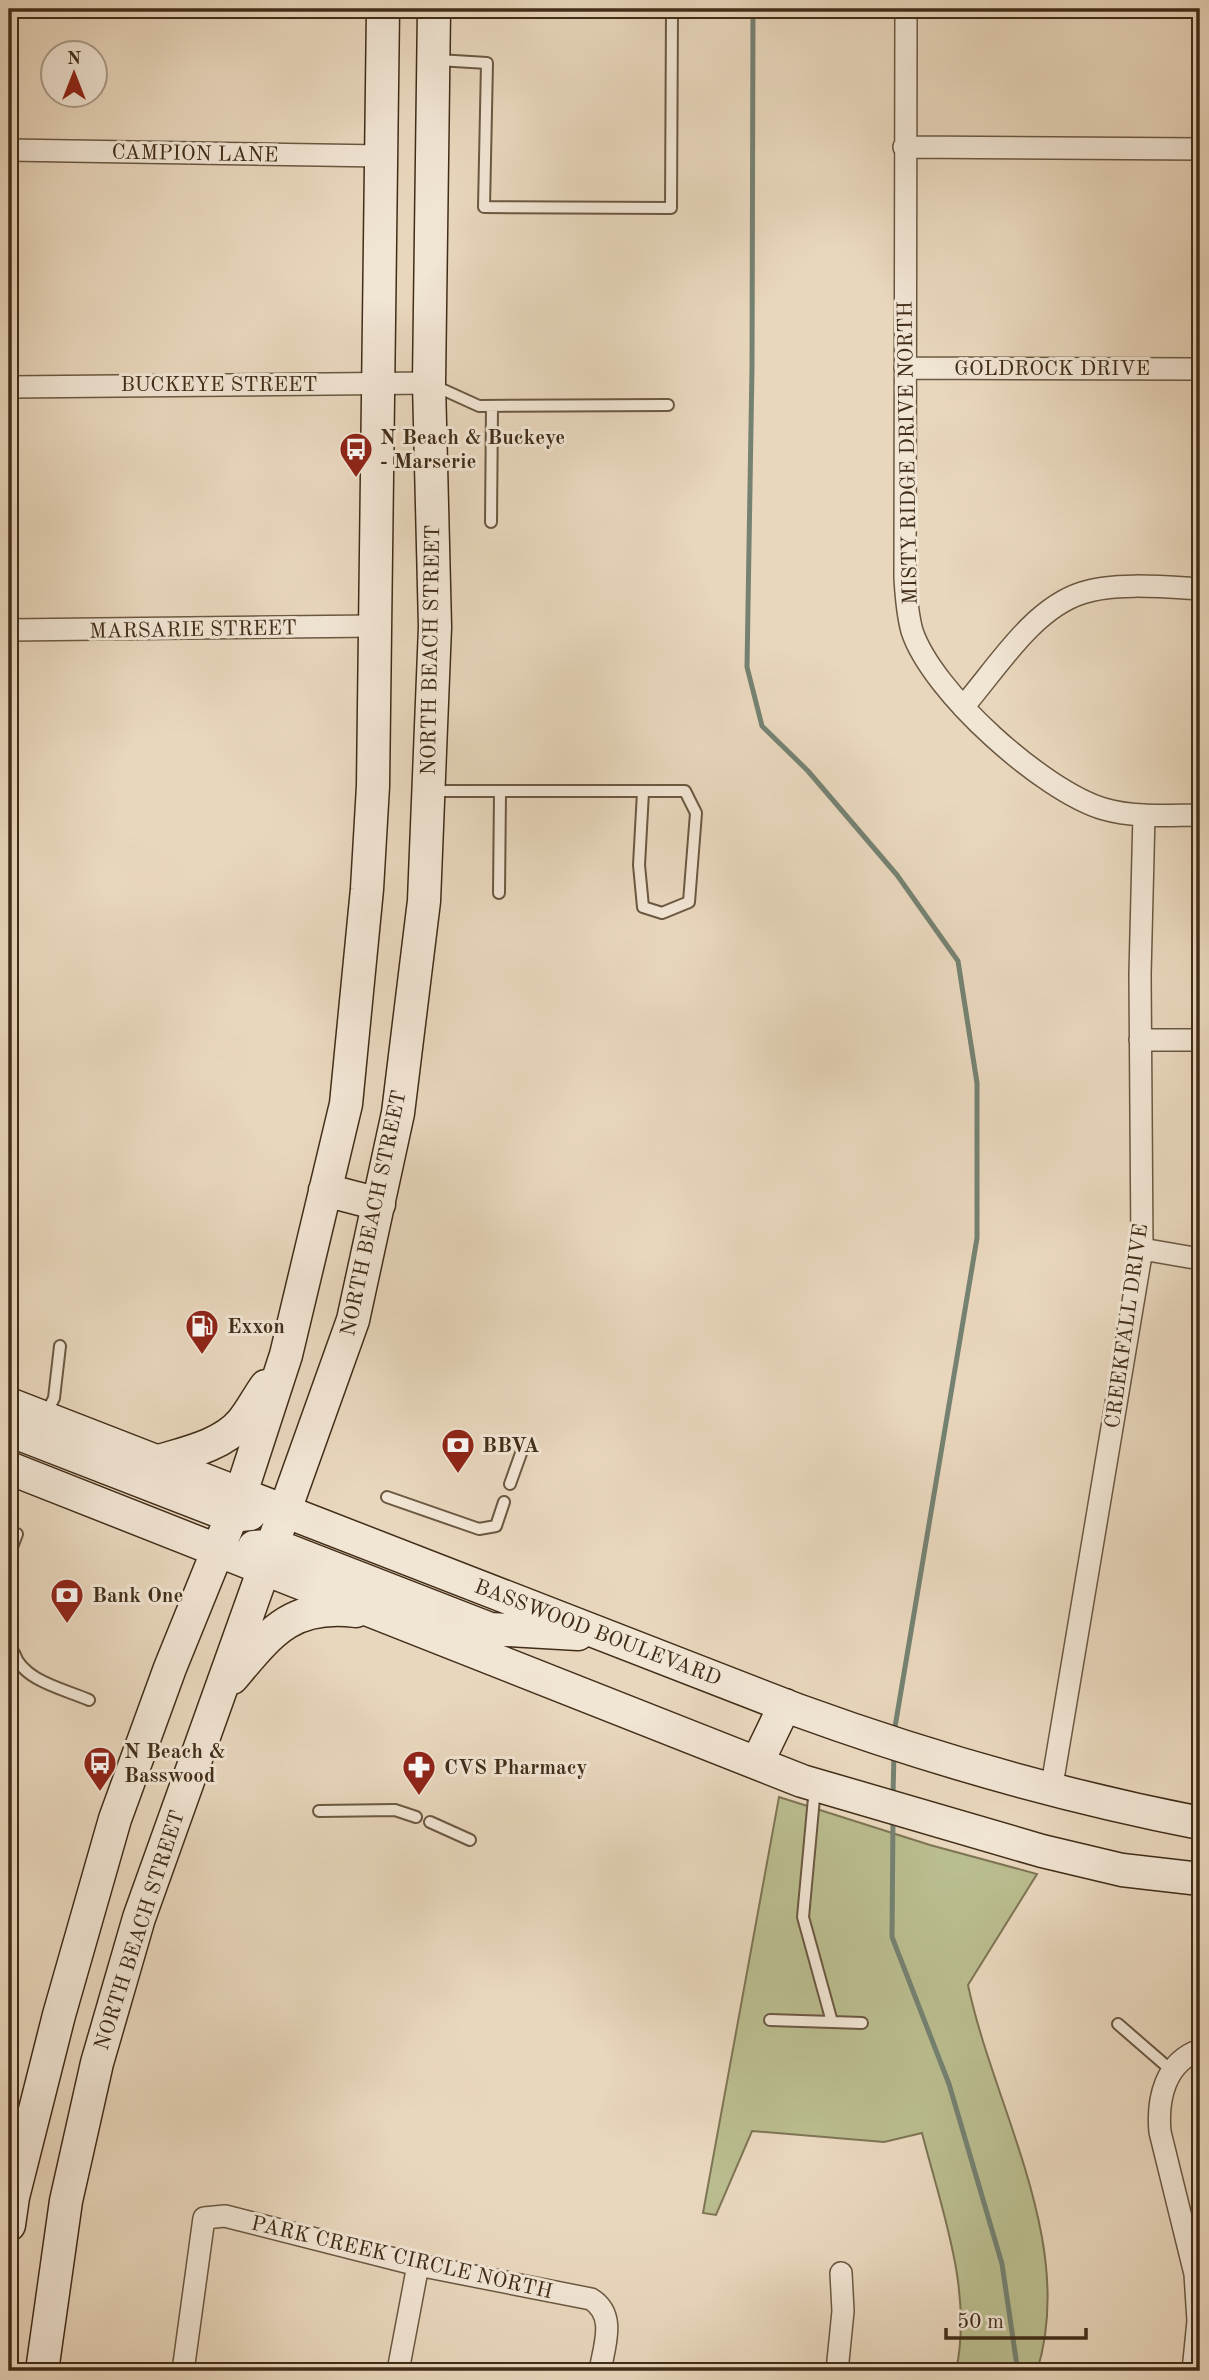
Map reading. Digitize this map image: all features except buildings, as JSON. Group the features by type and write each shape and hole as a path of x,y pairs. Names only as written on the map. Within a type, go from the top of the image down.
{"main road":[{"path":"10,2206 54,2034 115,1819 170,1668 236,1505 286,1355 346,1104 367,889 377,626 383,9"},
{"name":"NORTH BEACH STREET","path":"42,2371 66,2201 103,2040 139,1918 217,1695 287,1511 353,1320 398,1113 424,901 435,627 429,383 435,9"},
{"path":"325,1190 379,1204"},
{"path":"159,1461 202,1447 241,1424 286,1355"},
{"name":"BASSWOOD BOULEVARD","path":"9,1404 159,1461 236,1505 287,1511 858,1732 925,1755 1051,1791 1200,1823"},
{"path":"9,1430 236,1505"},
{"path":"9,1468 218,1550 269,1557 490,1629 606,1635"},
{"path":"269,1557 378,1613 757,1763 827,1788 919,1816 1122,1870 1200,1879"},
{"path":"217,1695 267,1637 289,1619 304,1612 331,1608 378,1613"},
{"path":"757,1763 785,1705"},
{"path":"54,2034 103,2040"}],"street":[{"name":"MISTY RIDGE DRIVE NORTH","path":"906,9 904,147 907,609 913,633 947,689 1048,780 1106,810 1144,815 1200,815"},
{"path":"904,147 1200,149"},
{"name":"CAMPION LANE","path":"9,150 382,156"},
{"name":"GOLDROCK DRIVE","path":"905,368 1200,369"},
{"name":"BUCKEYE STREET","path":"9,387 429,383"},
{"path":"964,706 1027,633 1065,600 1102,589 1200,589"},
{"name":"MARSARIE STREET","path":"9,630 377,626"},
{"name":"CREEKFALL DRIVE","path":"1051,1791 1142,1250 1140,1040 1144,815"},
{"path":"1140,1040 1200,1040"},
{"path":"1142,1250 1200,1259"},
{"path":"1193,2371 1198,2294 1160,2133 1158,2112 1174,2067 1188,2054 1200,2050"},
{"name":"PARK CREEK CIRCLE NORTH","path":"183,2371 204,2218 225,2216 418,2265 591,2299 599,2304 608,2321 600,2371"},
{"path":"398,2371 418,2265"},
{"path":"837,2371 843,2311 841,2273"}],"lane":[{"path":"434,60 486,63 484,207 670,208 672,9"},
{"path":"429,383 480,407 668,405"},
{"path":"491,522 492,407"},
{"path":"429,791 685,791 696,813 689,902 662,912 643,907 639,887 643,792"},
{"path":"499,893 500,792"},
{"path":"45,1417 54,1398 60,1346"},
{"path":"510,1484 524,1445"},
{"path":"387,1497 480,1530 496,1526 504,1502"},
{"path":"9,1555 17,1534"},
{"path":"9,1590 12,1632"},
{"path":"14,1653 17,1663 28,1674 89,1699"},
{"path":"827,1788 803,1917 832,2022"},
{"path":"319,1811 395,1810 416,1816"},
{"path":"430,1822 470,1839"},
{"path":"770,2020 862,2024"},
{"path":"1118,2024 1174,2067"}],"green space":[{"path":"779,1797 930,1845 1037,1874 968,1985 1040,2225 1047,2274 1047,2323 1037,2371 956,2371 961,2311 958,2281 946,2221 922,2133 884,2142 752,2131 716,2215 703,2213"}],"waterway":[{"path":"753,9 752,367 747,667 762,726 808,771 897,875 958,961 977,1083 977,1238 894,1733"},
{"path":"893,1796 894,1753"},
{"path":"893,1819 892,1937 949,2084 1002,2264 1017,2366 1015,2371"}],"place":[{"name":"N Beach & Buckeye - Marserie","path":"356,479"},
{"name":"Exxon","path":"202,1356"},
{"name":"BBVA","path":"458,1475"},
{"name":"Bank One","path":"67,1625"},
{"name":"N Beach & Basswood","path":"100,1793"},
{"name":"CVS Pharmacy","path":"419,1797"}]}
